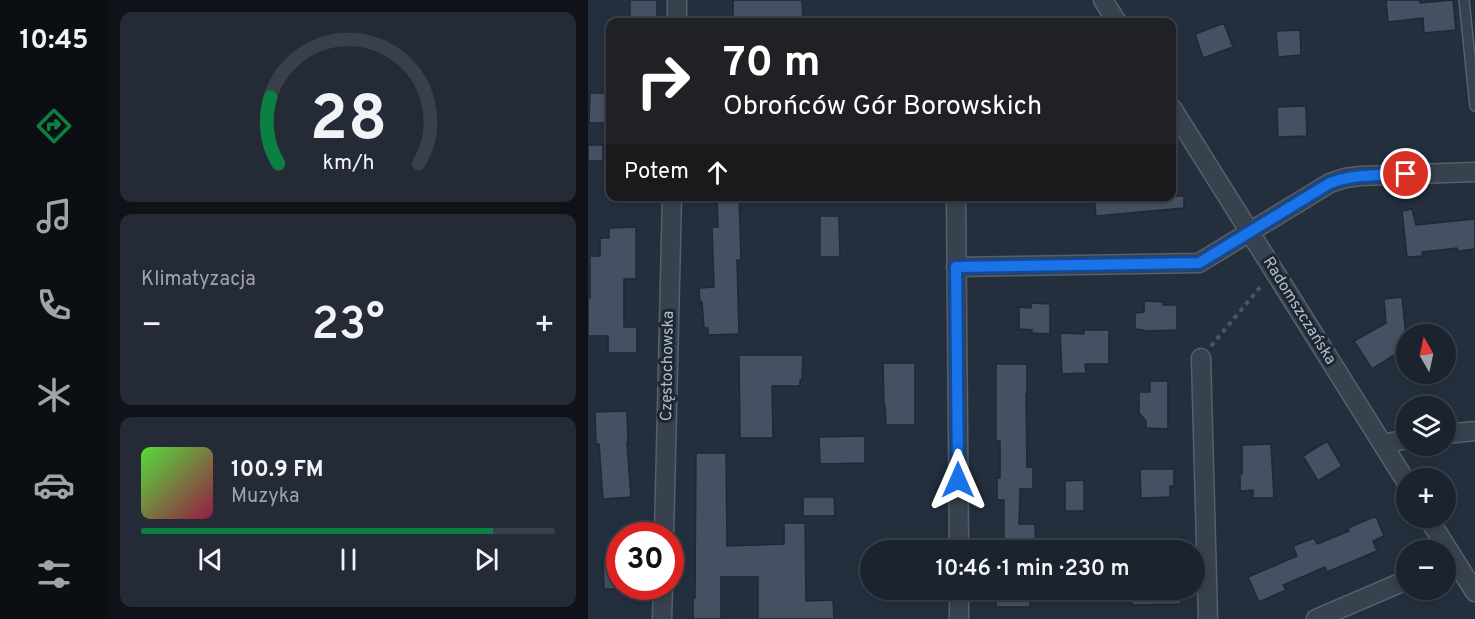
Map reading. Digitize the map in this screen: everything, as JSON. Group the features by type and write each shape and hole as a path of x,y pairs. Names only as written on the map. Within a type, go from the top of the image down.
{"street":[{"path":"676,18 677,0"},
{"path":"1103,0 1114,18"},
{"name":"Radomszczańska","path":"1176,114 1398,468"},
{"path":"956,267 1199,263 1330,183 1345,178 1475,172"},
{"name":"Częstochowska","path":"664,522 672,201"},
{"path":"956,201 959,540"},
{"path":"1201,358 1209,619"},
{"path":"1456,433 1475,431"},
{"path":"1383,444 1396,441"},
{"path":"1456,569 1475,592"},
{"path":"1316,619 1396,585"},
{"path":"662,619 663,600"},
{"path":"959,600 959,619"}],"lane":[{"path":"1464,0 1475,106"}],"path":[{"path":"1201,358 1274,271"}],"building":[{"path":"630,0 657,0 657,18 630,18"},
{"path":"733,0 802,0 803,18 733,18"},
{"path":"1386,0 1420,0 1420,3 1453,0 1456,30 1424,33 1423,18 1388,22"},
{"path":"1224,23 1233,47 1203,58 1195,34"},
{"path":"1300,30 1301,55 1278,57 1276,31"},
{"path":"590,93 606,93 606,123 589,123"},
{"path":"1306,106 1307,136 1278,137 1277,107"},
{"path":"588,145 603,145 603,161 588,161"},
{"path":"1176,196 1184,196 1184,208 1096,216 1094,201 1176,201"},
{"path":"717,201 739,201 741,260 737,260 739,334 708,335 708,328 704,328 699,288 714,287 712,227 718,227"},
{"path":"1412,209 1416,225 1475,219 1475,249 1458,251 1457,248 1422,252 1423,256 1407,257 1402,211"},
{"path":"820,216 839,216 840,257 820,257"},
{"path":"636,227 636,279 624,279 624,327 637,327 637,353 608,353 608,336 588,336 590,256 600,256 600,238 609,238 609,228"},
{"path":"1402,297 1405,324 1396,324 1396,354 1372,369 1354,341 1386,323 1384,299"},
{"path":"1144,301 1177,305 1177,330 1135,329 1135,313 1144,312"},
{"path":"1031,303 1050,304 1050,334 1032,333 1032,330 1019,329 1019,307 1031,308"},
{"path":"1084,330 1109,330 1109,364 1085,364 1086,373 1062,374 1060,333 1084,334"},
{"path":"739,355 803,355 800,386 772,386 773,438 740,438"},
{"path":"883,363 915,363 915,425 886,425"},
{"path":"996,364 1027,364 1027,467 1033,467 1033,489 1020,489 1019,524 1035,524 1036,540 1004,539 1004,500 997,500 997,478 1000,478 1000,441 996,441"},
{"path":"1150,381 1168,381 1168,429 1146,428 1146,421 1139,413 1139,392 1150,392"},
{"path":"627,411 631,497 603,499 599,444 596,444 595,412"},
{"path":"865,436 865,463 820,464 819,437"},
{"path":"1327,441 1342,466 1318,481 1303,456"},
{"path":"1271,444 1274,498 1253,498 1253,490 1240,491 1242,445"},
{"path":"696,453 726,453 727,546 784,544 784,523 805,523 806,601 833,600 834,619 758,619 758,577 721,577 721,619 693,619"},
{"path":"1140,469 1174,469 1174,486 1170,486 1170,497 1141,498"},
{"path":"1084,480 1084,511 1065,511 1065,481"},
{"path":"803,497 834,497 835,516 803,516"},
{"path":"1376,516 1384,536 1373,541 1377,551 1327,572 1325,567 1283,585 1286,590 1259,602 1248,577 1297,556 1293,546 1314,538 1317,544 1349,531 1348,528"},
{"path":"603,557 606,557 606,589 604,589"},
{"path":"996,600 1030,600 1030,607 996,607"},
{"path":"1132,600 1181,600 1181,604 1132,605"}],"route":[{"path":"958,480 956,267 1199,263 1330,183 1360,176 1406,174"}]}
